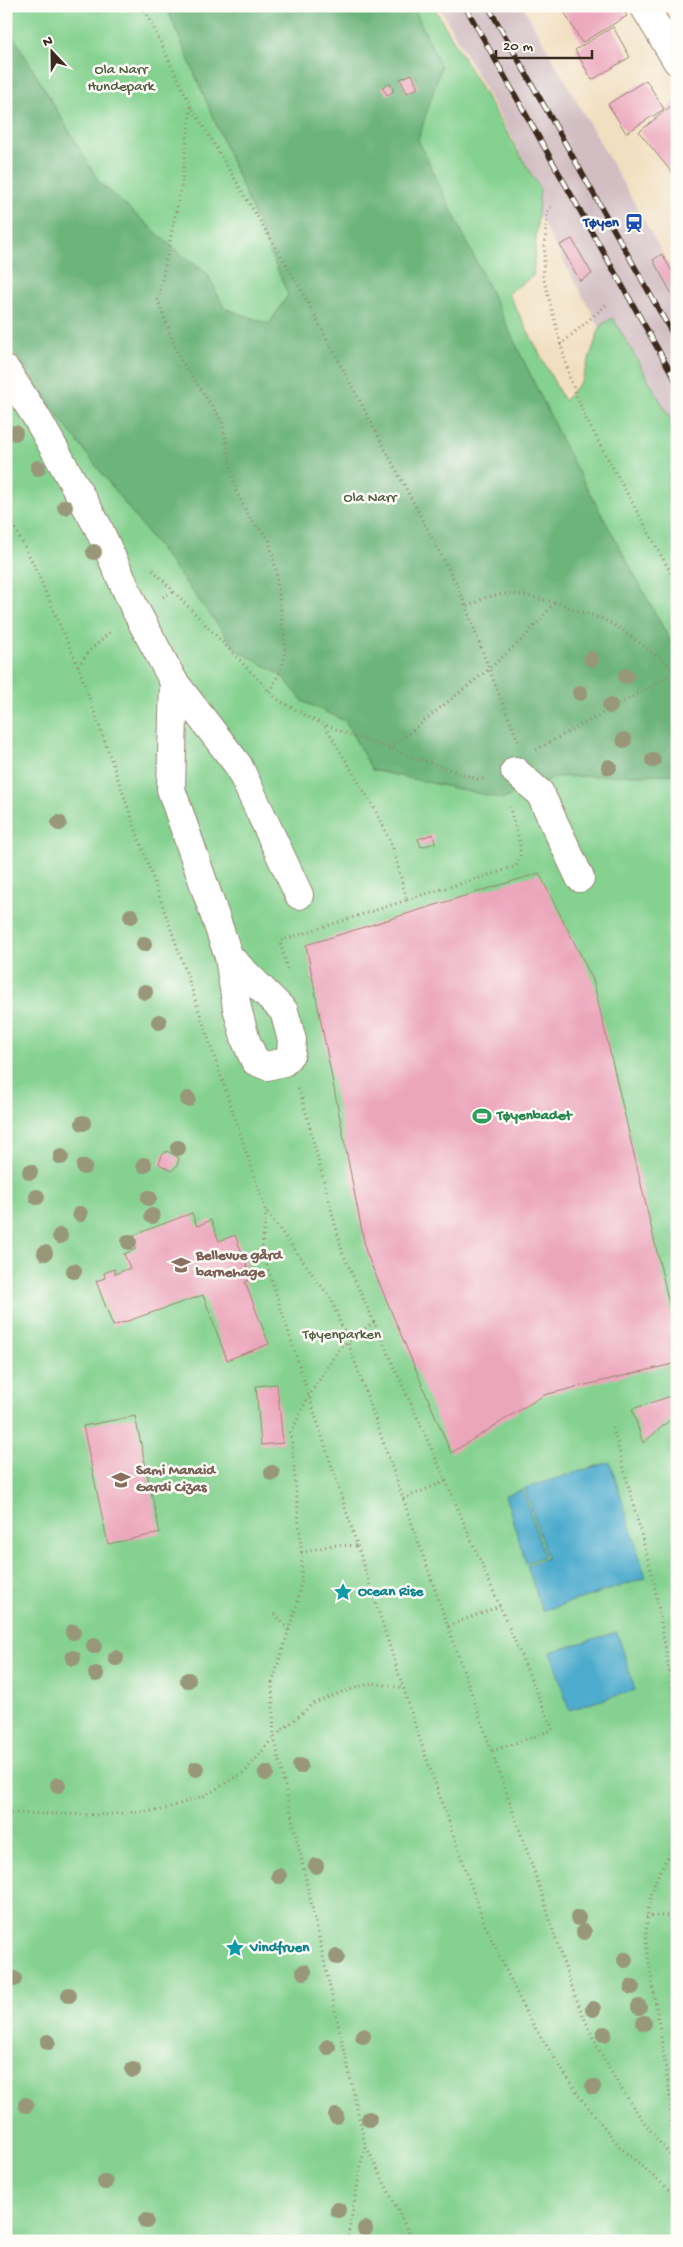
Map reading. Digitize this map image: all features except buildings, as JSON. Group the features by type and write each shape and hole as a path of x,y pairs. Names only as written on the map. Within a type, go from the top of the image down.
{"lane":[{"path":"644,6 677,61"},
{"path":"6,370 58,434 134,609 174,682 238,765 300,895"},
{"path":"174,682 171,789 229,957 237,1008 246,1041 255,1061 267,1066 284,1062 291,1053 292,1040 284,1010 229,957"},
{"path":"512,770 540,793 580,878"}],"path":[{"path":"145,6 191,106 299,286 458,587 488,669 516,731 512,770 511,817 520,841 520,859 516,866 468,883 449,886 280,941 292,990 284,1010"},
{"path":"191,106 181,187 158,300 179,358 222,421 236,491 249,517 269,539 276,571 284,644 284,662 270,692"},
{"path":"550,207 547,212 543,276 570,379 585,417 677,584"},
{"path":"560,345 606,305"},
{"path":"6,511 32,561 78,666 176,944 266,1212 331,1299 348,1342 492,1751 569,1979 589,2029 608,2066 630,2102 657,2141 677,2163"},
{"path":"152,570 277,699 325,725 388,749 477,779 512,770 677,672 634,638 603,619 554,602 523,595 504,594 487,597 466,607"},
{"path":"388,749 488,669 524,637 554,602"},
{"path":"325,725 376,811 393,848 407,900"},
{"path":"284,1062 302,1098 342,1254 446,1481 553,1730 492,1751"},
{"path":"266,1212 262,1250 403,1688 485,1925 528,2017 580,2097 620,2147 677,2197"},
{"path":"374,1322 340,1348 309,1396 291,1432 301,1553 301,1582 298,1604 272,1682 274,1736 365,2144 413,2241"},
{"path":"614,1428 654,1582 677,1716"},
{"path":"403,1499 446,1481"},
{"path":"301,1553 332,1544 358,1546"},
{"path":"448,1626 500,1606"},
{"path":"276,1614 289,1631"},
{"path":"6,1813 99,1816 162,1810 206,1795 246,1771 274,1736 313,1704 342,1692 372,1683 403,1688"},
{"path":"671,2127 671,2102 646,1942 646,1917 652,1886 664,1861 677,1843"},
{"path":"646,1917 677,1915"},
{"path":"347,2241 365,2144"}],"shaded area":[{"path":"439,6 523,6 677,279 677,469 538,214 540,189"}],"green space":[{"name":"Tøyenparken","path":"6,6 433,6 540,189 533,276 508,293 564,401 582,380 599,330 604,323 613,318 677,430 677,2241 6,2241"},
{"name":"Ola Narr","path":"166,6 413,6 441,67 418,140 566,449 677,653 677,774 555,777 504,799 372,770 345,721 304,702 281,675 237,650 54,411 6,339 6,29 11,32 99,182 184,257 208,274 224,308 269,324 288,295"}],"water":[{"path":"610,1462 646,1578 542,1611 527,1565 547,1558 525,1488"},
{"path":"523,1490 544,1556 526,1563 505,1495"},
{"path":"617,1632 635,1690 569,1710 551,1652"}],"railway":[{"path":"465,6 677,383"},
{"path":"488,6 677,342"}],"place":[{"name":"Tøyen","path":"634,223"},
{"name":"Tøyenbadet","path":"482,1116"},
{"name":"Bellevue gård barnehage","path":"181,1265"},
{"name":"Sami Manaid Gardi Cizas","path":"121,1480"},
{"name":"Ocean Rise","path":"343,1592"},
{"name":"Vindfruen","path":"235,1948"}],"park label":[{"name":"Ola Narr Hundepark","path":"121,78"}]}
